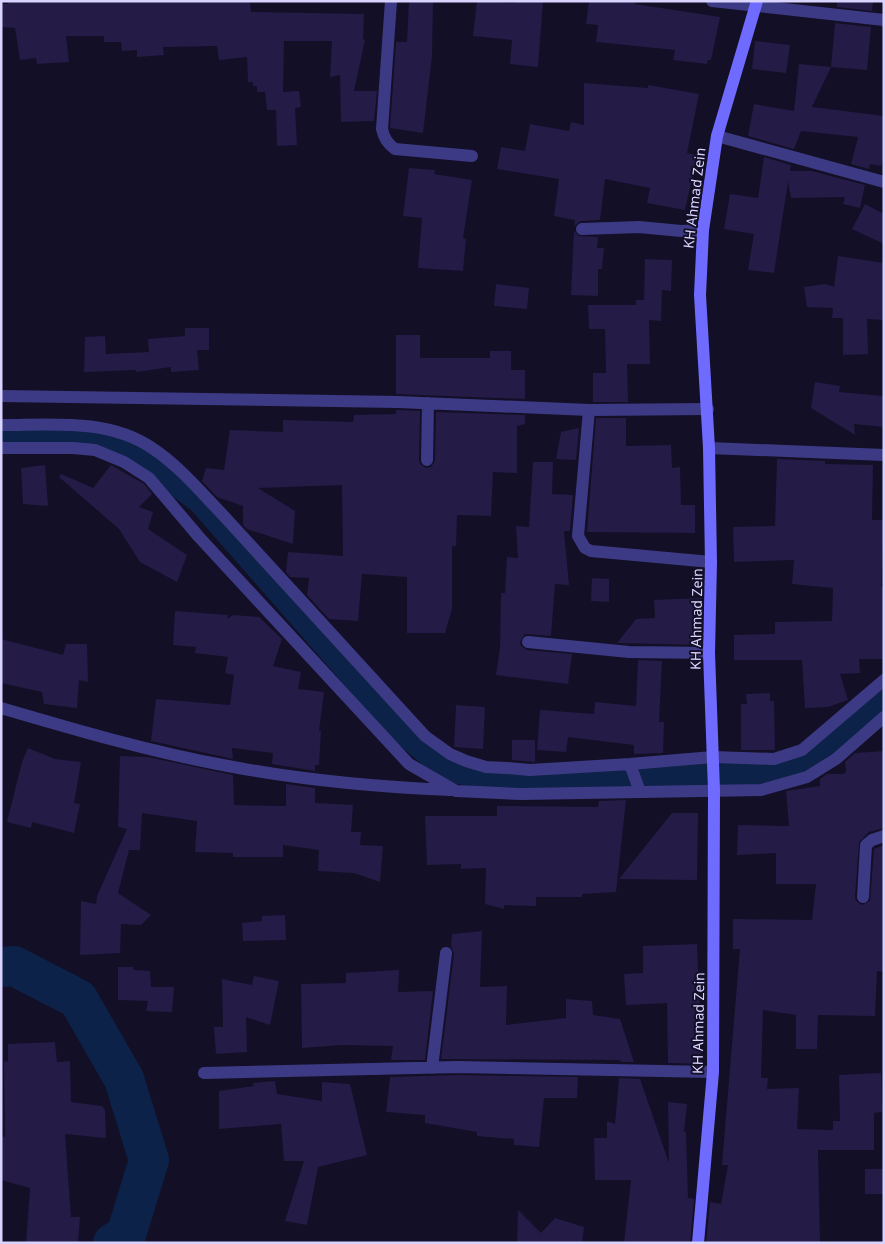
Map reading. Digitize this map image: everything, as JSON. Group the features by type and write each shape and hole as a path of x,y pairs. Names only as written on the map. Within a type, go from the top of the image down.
{"street":[{"path":"391,1 382,129 388,144 395,148 472,156"},
{"path":"712,1 757,4 884,20"},
{"name":"KH Ahmad Zein","path":"698,1243 713,1072 714,785 709,653 711,562 710,448 700,295 703,230 717,136 757,4"},
{"path":"717,136 883,178"},
{"path":"582,229 639,227 681,231 703,230"},
{"path":"1,396 428,403 589,410 708,409"},
{"path":"427,460 428,403"},
{"path":"589,410 578,536 585,548 591,551 711,562"},
{"path":"456,791 409,764 199,537 149,478 124,462 95,450 9,446 9,426 74,424 128,436 152,448 216,507 425,736 450,754 486,767 530,770 632,768 713,760 774,759 802,750 884,680"},
{"path":"710,448 884,455"},
{"path":"528,642 629,652 709,653"},
{"path":"1,708 93,735 228,766 380,787 521,794 714,785 761,790 807,777 836,759 884,717"},
{"path":"632,768 639,788"},
{"path":"862,897 866,845 872,840 884,836"},
{"path":"432,1068 446,952"},
{"path":"204,1073 432,1068 713,1072"}],"building":[{"path":"8,1 250,1 251,12 364,14 363,39 365,40 354,91 377,91 374,121 341,122 340,75 330,77 332,41 284,41 283,92 299,91 301,107 295,108 297,145 277,146 276,110 267,110 265,92 257,92 257,86 253,86 253,82 248,82 247,57 219,60 217,46 163,47 164,55 137,57 137,50 122,51 121,42 104,42 104,36 66,36 69,62 37,64 36,58 20,60 15,28 1,27 1,4 8,4"},
{"path":"409,1 433,1 432,56 423,133 390,128 396,42 407,42"},
{"path":"477,1 515,3 515,1 543,1 538,67 510,64 512,40 473,36"},
{"path":"589,1 636,1 635,4 720,17 711,60 708,60 707,64 673,60 675,50 596,42 598,25 586,24"},
{"path":"837,1 873,1 872,11 837,7"},
{"path":"835,23 871,27 867,70 831,67"},
{"path":"755,41 790,45 786,73 752,69"},
{"path":"799,64 831,67 812,107 884,116 884,155 881,166 870,164 869,169 851,164 858,137 801,131 794,149 748,136 754,104 794,111"},
{"path":"584,83 648,88 648,85 699,94 687,153 697,155 685,210 647,203 650,188 605,179 600,220 581,221 574,226 575,220 554,216 559,179 497,169 501,147 525,151 530,124 569,131 571,122 584,125"},
{"path":"764,157 791,165 790,171 812,171 865,185 860,208 843,204 845,197 791,198 788,182 774,273 748,270 754,234 724,229 730,194 758,198"},
{"path":"409,168 435,170 434,174 472,180 463,238 466,239 463,271 418,268 422,218 403,216"},
{"path":"865,204 884,214 884,244 852,229"},
{"path":"574,231 579,236 598,237 597,248 604,248 602,269 598,269 598,296 571,295"},
{"path":"838,256 884,263 884,320 867,319 868,354 843,355 843,318 832,318 833,308 807,307 804,287 825,284 834,287"},
{"path":"645,259 672,260 671,291 662,290 661,321 649,320 650,364 627,364 628,402 593,402 593,373 606,373 605,329 589,329 588,305 636,305 636,300 644,300"},
{"path":"496,284 529,288 527,309 494,306"},
{"path":"185,328 209,328 209,350 197,350 199,370 171,372 171,367 136,372 136,370 84,372 85,337 105,336 106,354 149,352 148,339 185,336"},
{"path":"396,335 420,335 420,358 490,358 490,351 511,351 511,370 525,370 525,399 396,394"},
{"path":"815,382 840,386 839,392 884,396 884,427 854,424 855,435 811,408"},
{"path":"396,410 420,411 419,460 420,464 426,468 431,467 435,461 436,412 525,415 525,424 517,426 517,473 493,472 491,516 457,515 456,546 452,546 452,609 445,633 407,633 407,577 362,574 358,621 329,619 307,595 309,578 290,577 286,572 288,552 343,556 342,485 258,488 295,511 293,544 247,529 243,525 243,506 217,497 202,481 206,468 224,470 230,430 283,432 283,420 353,422 354,415 396,414"},
{"path":"596,418 626,418 626,446 671,445 672,468 680,467 681,505 695,505 695,533 587,532"},
{"path":"579,428 576,460 556,459 561,432"},
{"path":"777,459 825,461 825,464 873,465 872,520 884,520 881,587 884,587 884,659 859,659 860,673 840,674 848,700 828,707 805,708 802,660 734,660 734,635 775,634 775,622 832,621 833,588 792,584 794,560 734,562 733,527 775,526"},
{"path":"533,462 553,462 552,494 573,495 570,531 564,531 569,585 555,584 551,636 525,634 520,642 521,646 527,650 572,654 568,684 496,675 500,648 501,593 505,593 507,557 518,558 516,526 529,527"},
{"path":"45,465 48,506 23,504 21,468"},
{"path":"111,465 144,484 152,494 139,507 153,512 148,529 187,555 177,582 140,562 119,529 59,477 61,474 93,488"},
{"path":"592,578 609,579 609,602 591,601"},
{"path":"702,598 701,645 617,643 636,619 655,618 654,600"},
{"path":"175,611 228,615 227,619 233,615 259,617 282,639 273,666 301,672 298,689 324,692 319,731 321,731 319,765 315,765 315,771 272,764 273,753 232,748 233,759 151,741 156,699 230,705 234,675 225,673 228,657 195,653 196,647 173,645"},
{"path":"1,639 63,655 66,644 87,644 88,682 79,680 77,708 44,704 42,692 1,683"},
{"path":"638,660 662,661 659,722 664,722 663,753 634,754 634,745 568,737 566,752 537,750 540,710 594,714 595,702 636,706"},
{"path":"770,693 770,701 774,701 775,750 741,750 741,704 747,704 746,694"},
{"path":"456,705 485,707 483,749 454,747"},
{"path":"512,740 535,740 535,762 512,760"},
{"path":"28,748 55,759 81,762 74,803 80,804 74,833 32,822 31,828 7,822 22,762"},
{"path":"884,751 884,828 869,832 859,842 855,897 856,901 862,905 870,901 874,849 884,845 884,972 877,971 875,1016 818,1015 817,1049 796,1049 796,1015 763,1010 761,1078 768,1078 767,1089 799,1088 797,1129 833,1130 833,1121 840,1121 839,1075 881,1073 882,1112 874,1113 874,1150 818,1150 820,1243 706,1243 710,1202 721,1204 728,1165 722,1165 740,949 733,949 733,919 812,920 816,884 776,884 776,853 737,855 738,825 789,826 786,791 820,786 820,779 827,774 843,774 846,772 845,762 855,753"},
{"path":"120,756 148,757 233,775 234,805 286,806 286,784 315,788 315,803 353,805 351,832 361,832 360,845 383,846 380,882 354,873 318,871 319,850 283,845 283,857 233,857 233,853 195,852 197,821 142,813 140,850 129,850 118,893 151,915 141,925 121,924 120,953 80,955 81,901 96,904 97,896 127,829 118,827"},
{"path":"626,800 616,892 582,894 582,897 536,897 536,906 504,905 504,909 485,904 486,868 461,869 461,864 427,865 425,816 497,816 497,806 598,807 599,801"},
{"path":"672,813 698,813 697,880 619,879"},
{"path":"285,915 286,940 243,941 242,923 262,921 262,916"},
{"path":"482,931 480,987 507,986 506,1025 566,1018 566,999 592,1001 593,1015 620,1019 634,1062 620,1062 621,1060 441,1059 454,954 451,946 452,934"},
{"path":"697,944 702,1064 668,1063 667,1003 626,1005 624,974 643,973 643,946"},
{"path":"118,967 133,967 134,970 150,971 151,987 174,987 172,1012 146,1011 148,1001 118,1000"},
{"path":"399,970 398,992 433,991 425,1060 391,1060 393,1046 342,1045 302,1048 301,984 346,983 346,973"},
{"path":"254,976 279,981 270,1025 246,1017 247,1052 216,1054 214,1027 223,1027 222,979 252,985"},
{"path":"55,1042 57,1062 70,1061 71,1102 102,1106 105,1110 106,1138 65,1134 71,1217 80,1217 78,1243 26,1243 30,1188 1,1180 1,1136 5,1137 4,1062 8,1061 8,1044"},
{"path":"457,1075 578,1077 577,1098 544,1098 539,1147 514,1145 514,1139 477,1136 477,1132 425,1123 425,1115 386,1112 390,1077"},
{"path":"619,1078 640,1079 669,1163 668,1102 687,1104 684,1132 686,1132 688,1198 694,1199 690,1243 624,1243 631,1180 595,1180 594,1138 607,1138 607,1121 615,1124"},
{"path":"275,1081 277,1094 322,1101 322,1082 350,1084 367,1155 318,1167 307,1225 285,1221 304,1161 284,1161 281,1124 219,1129 219,1091 254,1086 253,1083"},
{"path":"865,1169 884,1169 884,1194 865,1194"},
{"path":"518,1210 541,1233 555,1218 584,1227 582,1243 517,1243"}],"waterway":[{"path":"1,436 76,433 137,453 201,503 399,729 435,760 459,772 495,779 752,774 805,760 854,726 884,696"},
{"path":"1,967 14,966 78,999 124,1079 149,1160 126,1235 113,1243"}]}
